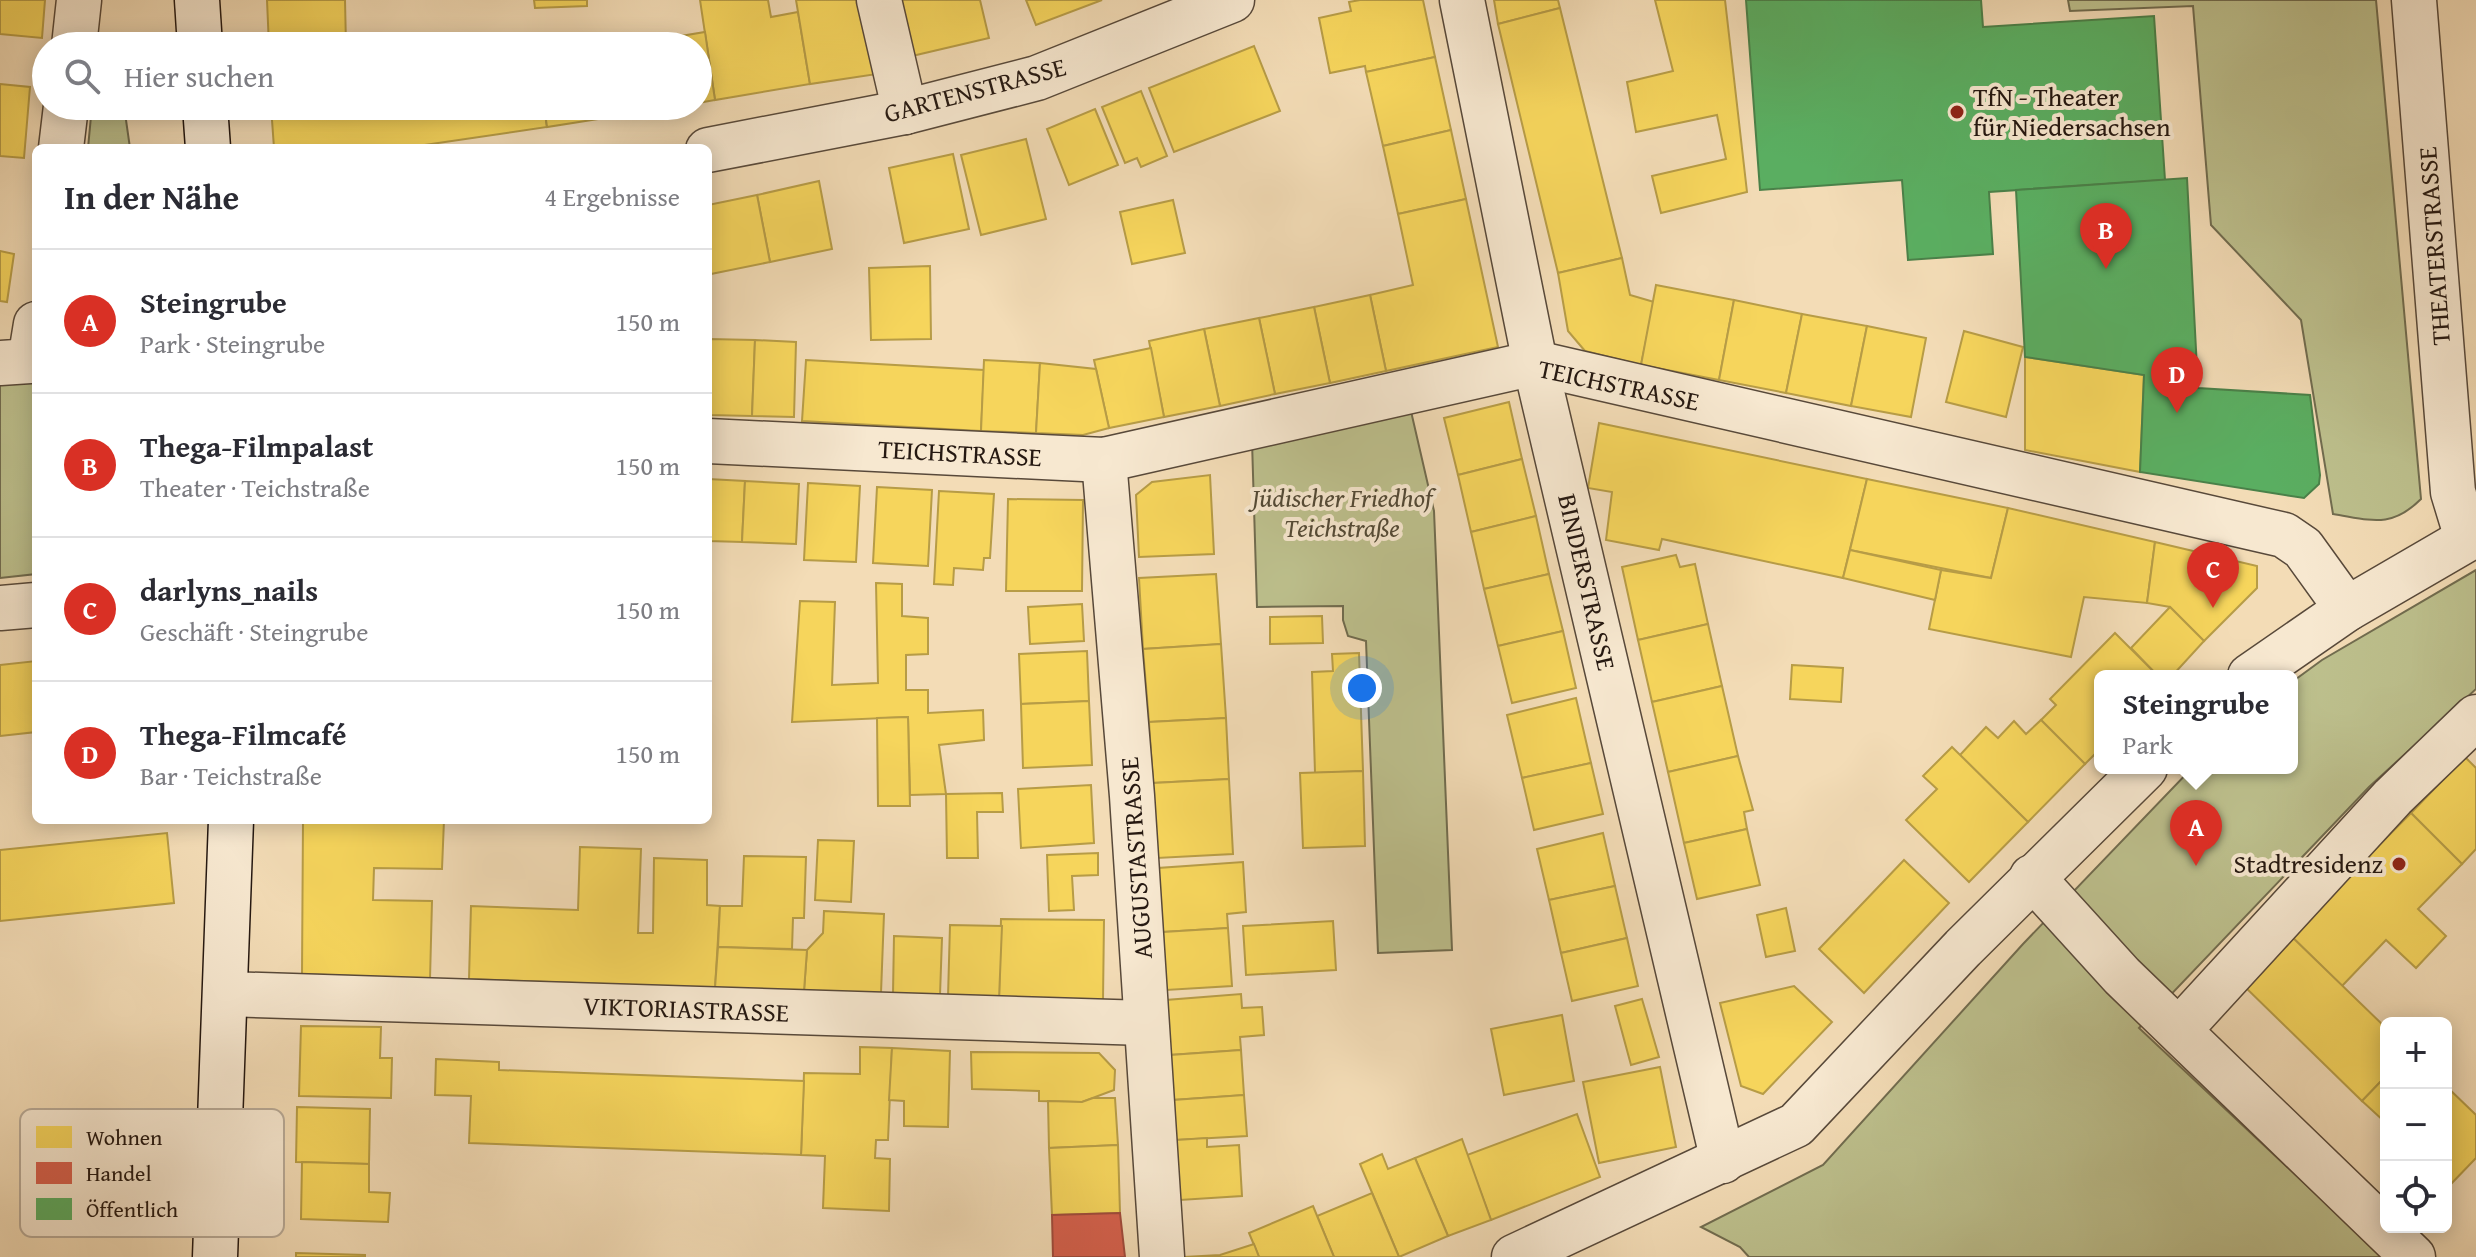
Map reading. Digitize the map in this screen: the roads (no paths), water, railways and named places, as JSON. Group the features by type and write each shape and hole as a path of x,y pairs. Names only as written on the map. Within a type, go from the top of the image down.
{"street":[{"path":"76,32 79,0"},
{"path":"197,0 199,32"},
{"path":"879,0 905,112"},
{"name":"GARTENSTRASSE","path":"712,149 905,112 1037,78 1232,0"},
{"name":"BINDERSTRASSE","path":"1462,0 1535,363 1723,1161"},
{"name":"THEATERSTRASSE","path":"2414,0 2453,492 2472,536"},
{"path":"61,144 64,120"},
{"path":"206,120 208,144"},
{"name":"TEICHSTRASSE","path":"712,441 1104,460 1535,363 2284,535 2303,548 2347,609"},
{"name":"AUGUSTASTRASSE","path":"1104,460 1132,796 1162,1257"},
{"path":"2259,670 2347,609 2472,536"},
{"path":"0,608 32,605"},
{"path":"2179,1030 2393,797 2476,717"},
{"path":"1514,1257 1796,1125 2032,877 2139,774"},
{"path":"221,1109 231,824"},
{"path":"2032,877 2122,976 2413,1257"},
{"name":"VIKTORIASTRASSE","path":"226,994 1146,1023"},
{"path":"215,1257 216,1237"}],"place":[{"name":"TfN - Theater für Niedersachsen","path":"1957,112"},
{"name":"Thega-Filmpalast","path":"2106,269"},
{"name":"Thega-Filmcafé","path":"2177,413"},
{"name":"darlyns_nails","path":"2213,608"},
{"name":"Stadtresidenz","path":"2399,864"},
{"name":"Steingrube","path":"2196,866"}],"park label":[{"name":"Jüdischer Friedhof Teichstraße","path":"1342,513"}]}
